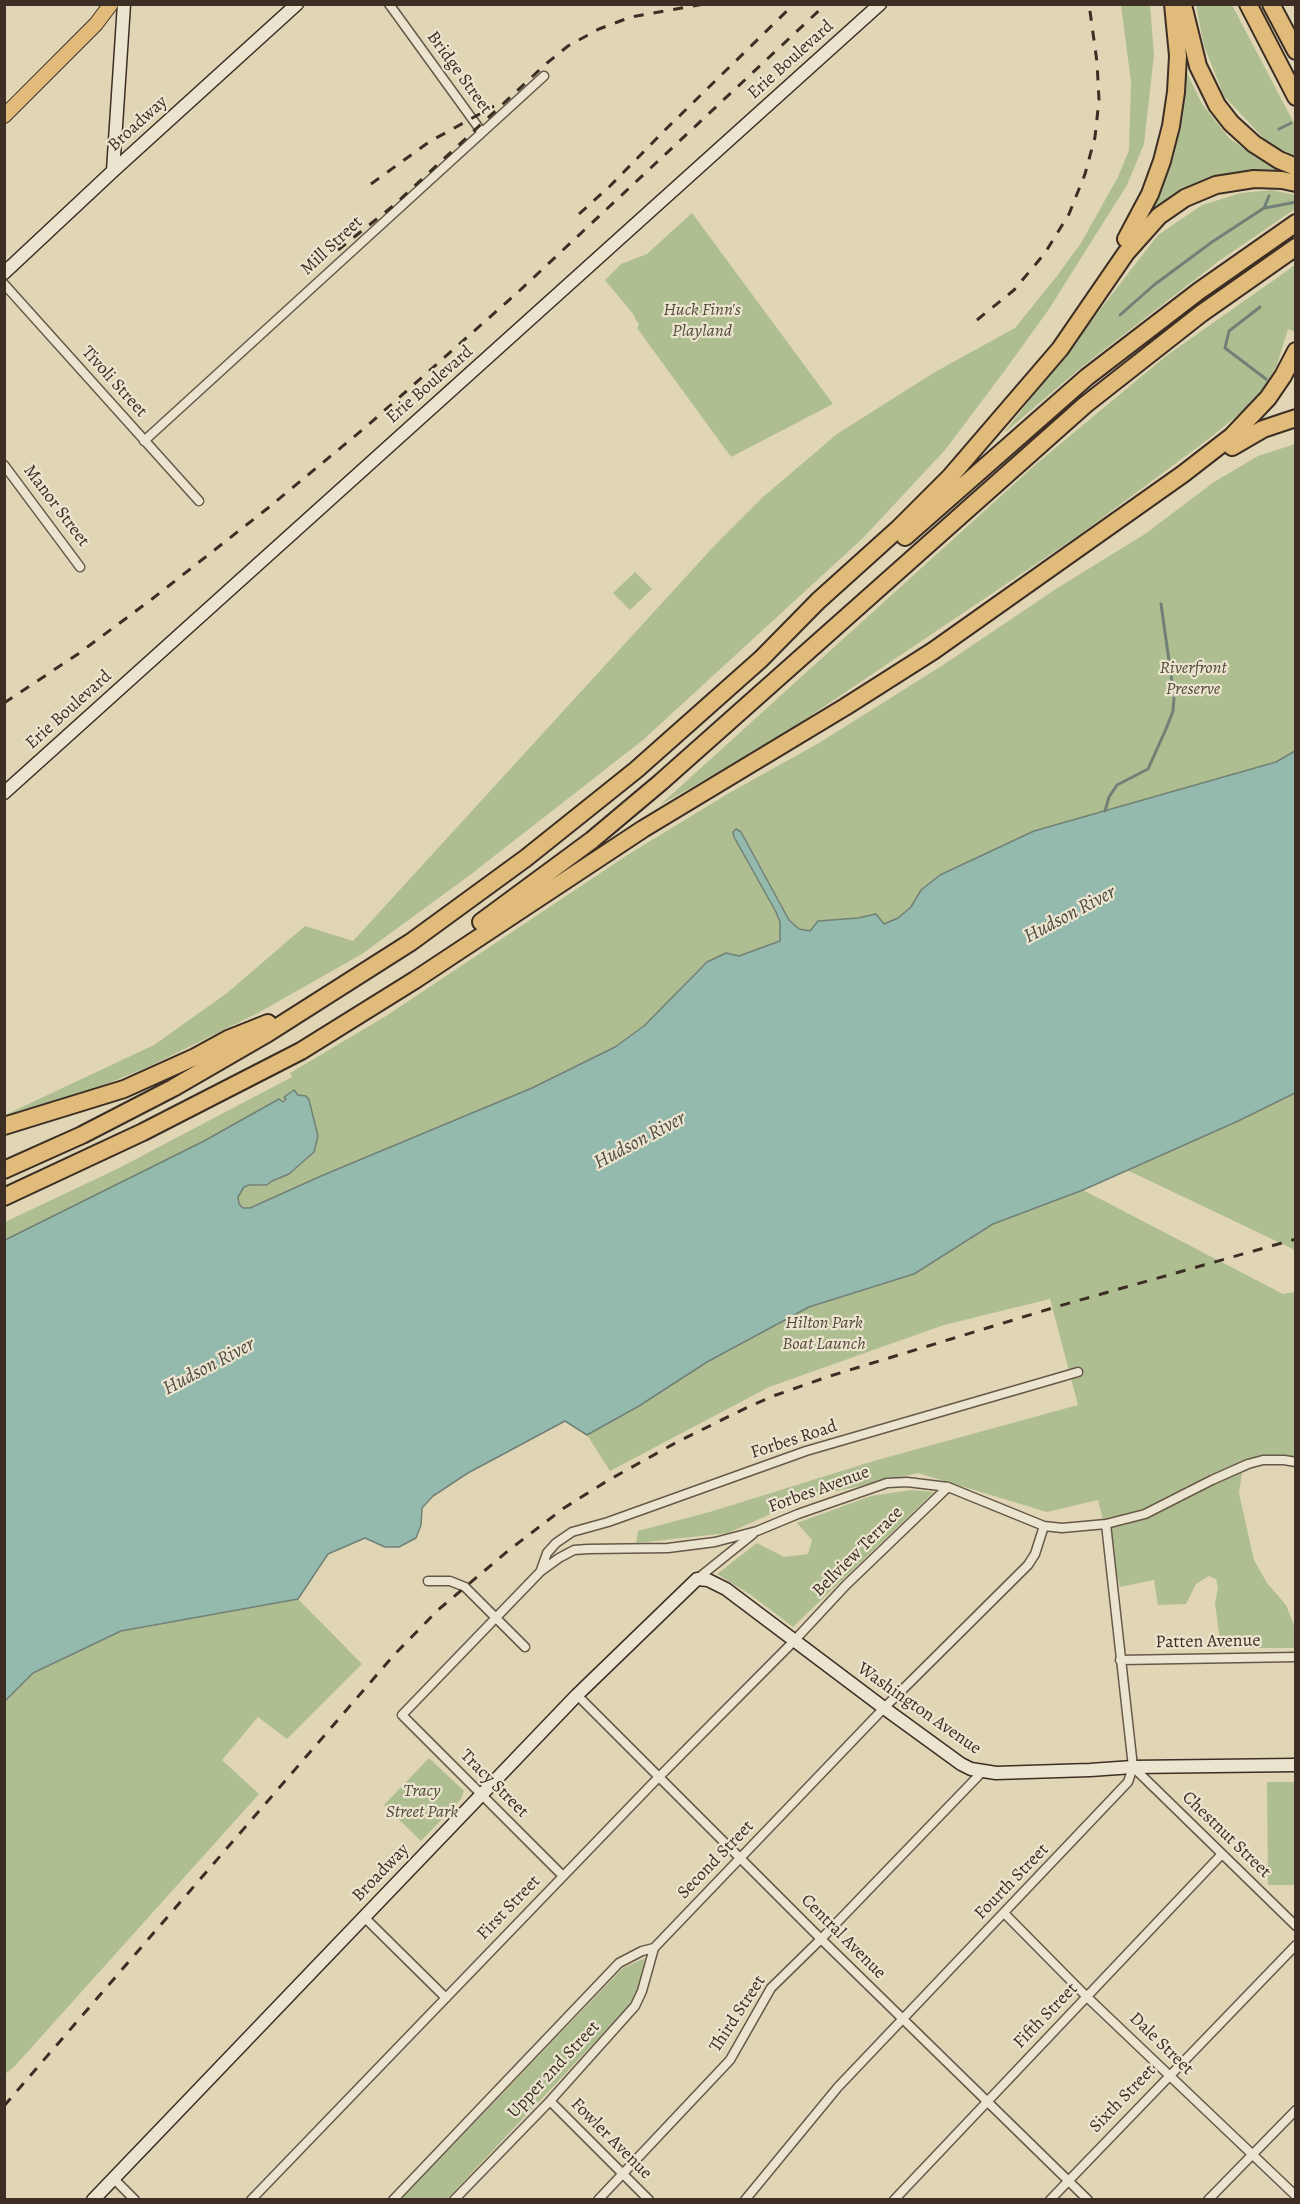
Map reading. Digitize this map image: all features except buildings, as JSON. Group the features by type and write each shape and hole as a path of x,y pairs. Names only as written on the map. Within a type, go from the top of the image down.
{"highway":[{"path":"1030,384 1053,344 1129,235 1156,178 1167,145 1175,100 1178,56 1173,4"},
{"path":"1182,4 1202,75 1211,96 1223,114 1254,144 1294,177"},
{"path":"1248,4 1296,97"},
{"path":"1271,4 1296,51"},
{"path":"4,1170 73,1139 173,1088 319,1002 411,942 526,858 636,770 760,659 950,477 1060,349 1135,241 1151,223 1168,209 1205,189 1236,181 1294,177"},
{"path":"760,659 827,608 1006,446 1087,377 1184,301 1296,223"},
{"path":"235,1084 278,1053 450,944 592,840 712,738 1085,405 1202,313 1296,247"},
{"path":"4,1197 133,1137 322,1039 636,833 895,676 1023,589 1205,458 1245,424 1268,398 1296,351"},
{"path":"1135,508 1187,480 1250,435 1296,418"},
{"path":"4,1126 124,1089 195,1057 228,1039 319,1002"}],"main road":[{"path":"4,116 96,24 111,4"}],"street":[{"path":"113,171 124,4"},
{"name":"Broadway","path":"4,273 297,4"},
{"name":"Bridge Street","path":"389,4 481,131"},
{"name":"Erie Boulevard","path":"4,793 880,4"},
{"name":"Mill Street","path":"144,441 481,131 544,76"},
{"name":"Tivoli Street","path":"4,284 199,501"},
{"name":"Manor Street","path":"4,465 80,567"},
{"name":"Forbes Road","path":"541,1571 548,1553 556,1543 572,1532 608,1522 806,1451 1078,1372"},
{"name":"Forbes Avenue","path":"402,1715 541,1571 559,1557 574,1550 668,1548 715,1542 757,1531 887,1483 907,1482 948,1487 1044,1526 1062,1528 1106,1524 1144,1514 1248,1464 1263,1460 1296,1462"},
{"name":"Bellview Terrace","path":"794,1642 846,1585 948,1487"},
{"path":"1106,1524 1133,1767"},
{"name":"Second Street","path":"393,2199 620,1963 642,1951 654,1948 884,1708 1028,1565 1035,1554 1044,1526"},
{"name":"Broadway","path":"93,2199 577,1695 698,1579 757,1531"},
{"name":"Washington Avenue","path":"698,1579 708,1580 726,1589 794,1642 961,1764 983,1771 1296,1766"},
{"path":"428,1581 450,1581 465,1587 525,1647"},
{"name":"First Street","path":"251,2199 659,1777 794,1642"},
{"name":"Patten Avenue","path":"1120,1660 1296,1657"},
{"name":"Central Avenue","path":"577,1695 821,1939 1088,2199"},
{"name":"Tracy Street","path":"402,1715 563,1876"},
{"name":"Chestnut Street","path":"1133,1767 1296,1926"},
{"name":"Fourth Street","path":"745,2199 838,2087 1125,1788 1133,1767"},
{"name":"Third Street","path":"598,2199 730,2060 771,1988 983,1771"},
{"name":"Fifth Street","path":"894,2199 1222,1854"},
{"name":"Dale Street","path":"1005,1914 1087,1996 1296,2196"},
{"path":"364,1917 446,1998"},
{"name":"Sixth Street","path":"1050,2199 1296,1945"},
{"name":"Upper 2nd Street","path":"454,2199 550,2101 635,2006 642,1991 654,1948"},
{"name":"Fowler Avenue","path":"550,2101 649,2199"},
{"path":"1208,2199 1296,2110"},
{"path":"113,2178 135,2199"}],"green space":[{"path":"1121,5 1150,5 1154,55 1144,144 1127,185 1049,309 1003,373 945,450 863,538 643,740 470,875 362,954 258,1013 148,1067 77,1096 17,1112 5,1118 5,1115 154,1045 227,993 305,926 353,941 715,545 763,497 837,434 935,372 1015,328 1081,243 1118,177 1129,150 1131,82"},
{"path":"1196,5 1232,5 1295,125 1295,156 1269,144 1224,96 1204,46"},
{"path":"1186,71 1202,104 1229,138 1257,158 1295,177 1266,171 1241,171 1200,182 1151,209 1174,156 1184,104"},
{"path":"1272,190 1295,195 1295,209 1219,261 1083,366 1004,433 1158,235 1202,205 1241,193"},
{"name":"Huck Finn's Playland","path":"692,213 833,404 731,457 637,328 639,324 634,315 605,280 621,264 647,254"},
{"path":"1295,265 1295,332 1288,329 1277,365 1257,399 1210,438 1079,535 773,741 660,805 1035,465 1166,356"},
{"name":"Riverfront Preserve","path":"1295,444 1295,751 1276,762 1034,831 921,890 911,907 898,918 884,924 875,914 858,918 819,921 810,931 799,929 789,920 741,832 734,837 776,912 780,922 780,941 739,956 726,953 708,962 644,1026 615,1047 532,1088 250,1208 243,1208 239,1205 238,1197 244,1187 267,1186 272,1181 289,1174 314,1152 318,1136 309,1100 298,1096 284,1097 286,1099 283,1102 279,1100 204,1141 5,1240 5,1222 117,1169 292,1077 290,1073 386,1016 629,854 729,793 819,743 943,665 1059,587 1145,534 1214,482 1258,456"},
{"path":"635,572 652,589 630,610 613,593"},
{"path":"1295,1093 1295,1250 1127,1170 1236,1122"},
{"name":"Hilton Park Boat Launch","path":"1083,1190 1283,1294 1295,1292 1295,1462 1261,1465 1242,1473 1239,1493 1254,1560 1267,1583 1286,1605 1295,1627 1295,1648 1221,1648 1215,1603 1218,1587 1216,1579 1209,1576 1196,1584 1186,1604 1158,1605 1154,1580 1120,1587 1098,1500 1047,1512 918,1473 837,1491 793,1504 728,1533 636,1543 638,1531 713,1511 877,1460 1078,1405 1050,1299 944,1325 769,1387 610,1471 587,1435 639,1406 707,1362 809,1307 914,1274 993,1224"},
{"path":"911,1490 934,1492 793,1627 751,1595 717,1574 757,1543 784,1557 808,1554 812,1540 797,1523 871,1496"},
{"path":"298,1599 362,1664 287,1739 258,1717 222,1760 259,1794 14,2067 5,2074 5,1701 33,1673 122,1631"},
{"name":"Tracy Street Park","path":"429,1758 464,1791 461,1799 421,1841 384,1805"},
{"path":"1267,1782 1295,1782 1295,1885 1268,1885"},
{"path":"645,1958 636,1995 628,2007 447,2199 400,2200 623,1968"}],"water":[{"name":"Hudson River","path":"1295,751 1295,1093 1236,1122 1083,1190 993,1224 914,1274 809,1307 707,1362 639,1406 587,1435 565,1421 468,1473 433,1496 422,1508 421,1525 416,1538 399,1547 385,1547 365,1538 328,1554 298,1599 121,1631 33,1673 5,1701 5,1240 204,1141 279,1099 283,1102 286,1099 284,1097 294,1090 298,1095 306,1096 309,1100 318,1136 314,1152 289,1174 267,1185 244,1187 238,1197 239,1204 243,1208 250,1208 532,1088 615,1047 644,1026 707,962 726,953 739,956 780,941 780,922 734,837 733,832 736,829 741,832 789,920 799,929 810,931 818,921 858,918 876,914 884,924 898,918 911,907 921,890 940,875 1034,831 1276,762"}],"waterway":[{"path":"1279,129 1291,123"},
{"path":"1120,315 1154,285 1212,242 1264,208 1269,196"},
{"path":"1265,208 1296,202"},
{"path":"1260,307 1229,331 1225,348 1266,379"},
{"path":"1161,604 1172,682"},
{"path":"1105,811 1109,797 1117,785 1148,769 1173,711 1174,698"}],"railway":[{"path":"338,250 393,206 568,46 599,29 631,17 704,4"},
{"path":"579,214 794,4"},
{"path":"4,703 78,654 152,599 268,508 367,426 517,293 826,4"},
{"path":"977,320 1014,290 1045,253 1069,214 1085,174 1095,137 1099,100 1097,62 1089,4"},
{"path":"371,184 429,142 494,106"},
{"path":"4,2106 394,1655 438,1610 509,1550 564,1508 677,1442 776,1395 830,1376 1059,1306 1296,1239"}]}
